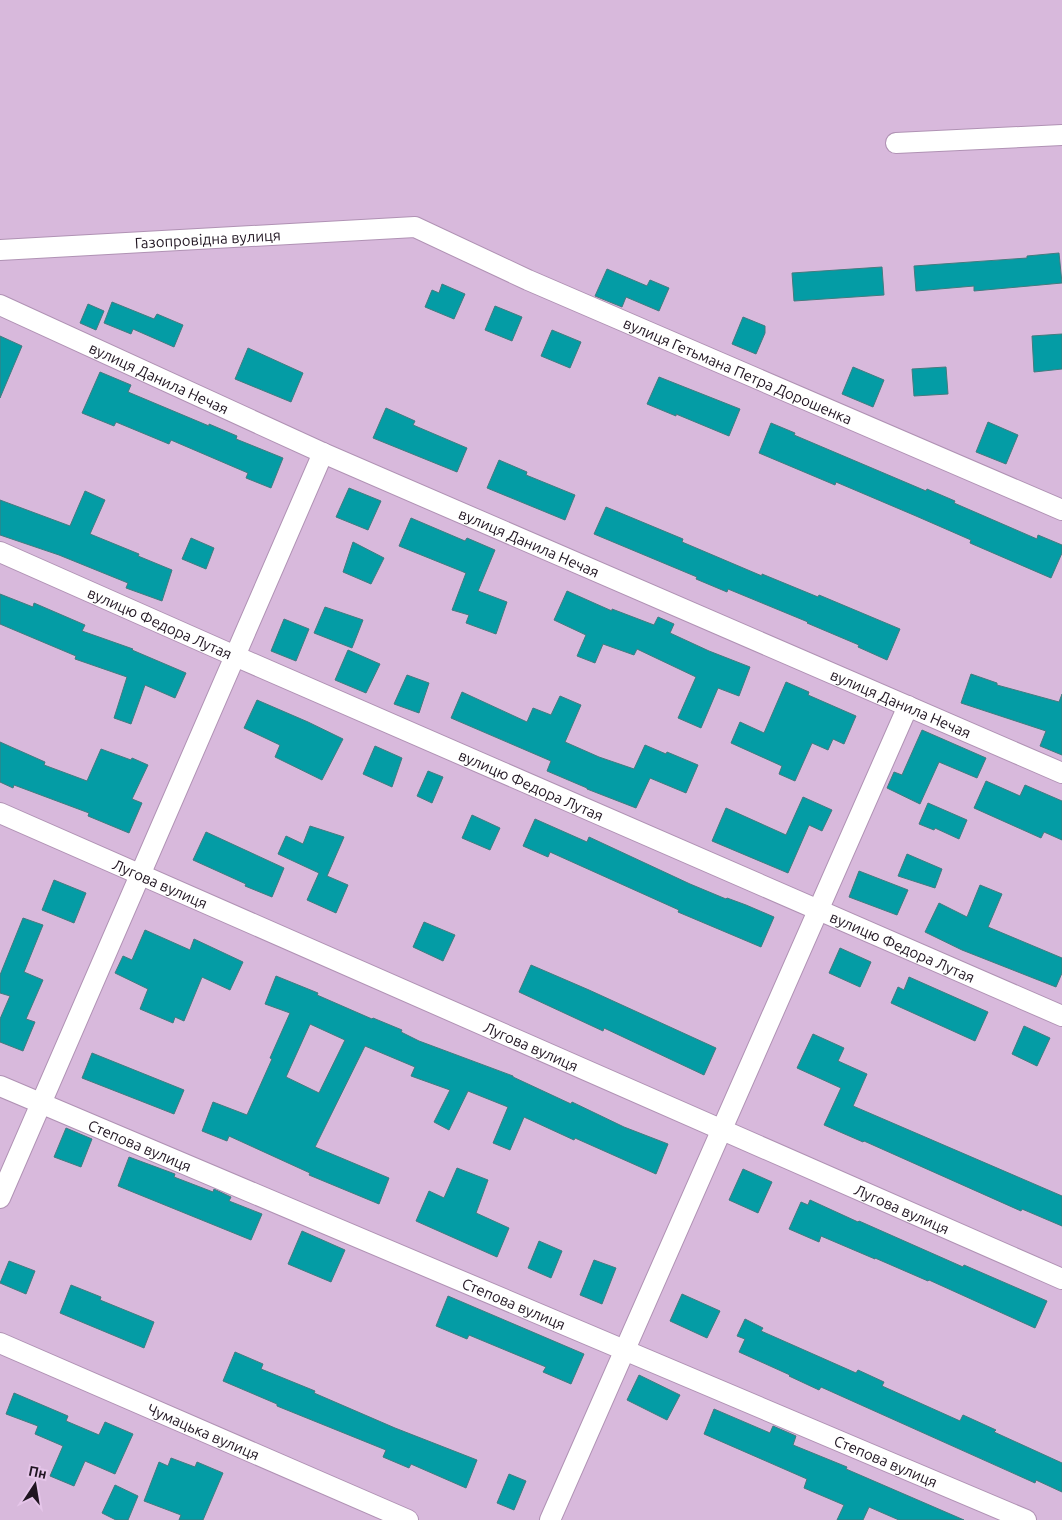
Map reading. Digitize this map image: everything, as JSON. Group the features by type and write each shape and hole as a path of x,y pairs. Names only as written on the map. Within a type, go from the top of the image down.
{"street":[{"path":"896,143 1062,135"},
{"name":"Газопровідна вулиця","path":"0,250 415,227"},
{"name":"вулиця Гетьмана Петра Дорошенка","path":"415,227 528,280 1062,510"},
{"name":"вулиця Данила Нечая","path":"0,305 323,453 1062,773"},
{"path":"0,1198 323,453"},
{"name":"вулицю Федора Лутая","path":"0,552 1062,1016"},
{"path":"550,1520 908,706"},
{"name":"Лугова вулиця","path":"0,813 1062,1279"},
{"name":"Степова вулиця","path":"0,1086 1026,1520"},
{"name":"Чумацька вулиця","path":"0,1343 408,1520"}],"building":[{"path":"1059,253 1062,283 974,291 974,286 916,291 914,266 1027,258 1027,256"},
{"path":"882,267 884,295 794,301 792,273"},
{"path":"607,269 647,286 650,280 669,288 659,311 626,297 622,307 595,296"},
{"path":"442,284 465,294 454,319 425,307 432,290 439,293"},
{"path":"112,302 154,319 157,314 183,325 174,347 133,329 131,334 104,323"},
{"path":"88,304 104,311 96,330 80,323"},
{"path":"495,306 522,317 512,341 485,330"},
{"path":"743,317 765,326 765,333 756,354 732,344"},
{"path":"552,330 581,342 570,368 541,356"},
{"path":"1062,334 1062,369 1034,372 1032,336"},
{"path":"0,336 22,346 0,398"},
{"path":"248,348 303,373 291,402 235,379"},
{"path":"853,367 884,380 873,407 842,394"},
{"path":"946,367 948,394 914,396 912,369"},
{"path":"100,372 131,385 128,392 209,426 209,424 237,436 236,439 283,458 271,488 246,478 248,473 171,440 169,444 116,422 114,426 82,413"},
{"path":"659,377 740,409 729,436 647,404"},
{"path":"386,408 415,421 413,425 467,448 457,472 373,438"},
{"path":"988,422 1018,435 1006,464 976,452"},
{"path":"771,423 795,433 794,435 926,491 927,489 955,501 954,503 1037,539 1038,535 1062,545 1062,553 1051,578 970,543 971,540 916,516 836,482 835,485 759,453"},
{"path":"499,460 527,472 526,475 575,495 565,520 487,488"},
{"path":"349,488 381,501 368,530 336,517"},
{"path":"85,491 105,500 90,534 172,570 162,601 126,588 128,583 59,555 0,535 0,500 70,526"},
{"path":"606,507 683,539 682,542 762,576 762,574 818,597 819,595 900,629 887,660 808,622 728,589 727,592 696,579 697,577 594,534"},
{"path":"411,518 465,541 467,538 495,550 478,591 507,602 496,634 466,623 469,615 452,610 466,573 399,546"},
{"path":"191,538 214,548 206,569 182,559"},
{"path":"353,542 384,558 371,584 343,572"},
{"path":"567,591 612,611 612,609 654,625 658,617 674,624 670,633 750,667 739,696 718,688 701,728 678,718 696,677 637,649 634,655 603,644 595,663 577,656 586,635 554,620"},
{"path":"0,594 33,607 34,603 85,625 82,631 133,649 186,673 175,698 145,685 131,724 114,718 127,677 75,659 76,656 0,624"},
{"path":"325,607 363,620 352,648 314,633"},
{"path":"284,619 309,629 296,661 271,651"},
{"path":"348,650 380,664 366,693 335,680"},
{"path":"971,674 997,683 997,685 1059,702 1062,694 1062,755 1040,746 1046,731 961,703"},
{"path":"407,675 429,683 419,713 394,704"},
{"path":"786,682 809,692 808,695 856,716 844,744 833,739 828,750 812,743 795,781 779,774 782,766 731,743 740,722 764,733"},
{"path":"462,692 527,722 533,708 551,715 560,696 581,705 565,742 599,757 634,769 645,745 698,765 686,793 650,778 636,808 547,771 551,761 451,718"},
{"path":"257,700 343,739 322,780 275,757 280,745 244,728"},
{"path":"922,730 986,758 977,778 939,762 920,804 887,788 894,772 902,775"},
{"path":"0,742 45,762 44,765 87,781 101,749 148,765 132,799 142,803 129,833 88,816 89,813 14,785 13,788 0,782"},
{"path":"375,746 402,758 392,787 363,774"},
{"path":"428,771 443,777 432,803 417,796"},
{"path":"986,781 1020,796 1025,785 1062,801 1062,840 1044,832 1041,838 974,808"},
{"path":"803,797 832,810 822,831 809,825 788,873 712,841 726,808 786,835"},
{"path":"928,803 967,820 959,839 935,828 934,830 919,824"},
{"path":"472,815 500,828 490,850 462,838"},
{"path":"535,819 587,842 589,837 690,884 774,917 761,947 678,912 679,910 550,852 548,857 523,846"},
{"path":"310,826 344,837 327,876 348,885 336,913 307,900 319,873 278,854 286,836 303,844"},
{"path":"206,832 284,868 272,897 193,860"},
{"path":"907,854 942,869 935,888 898,876"},
{"path":"859,871 908,890 897,915 849,897"},
{"path":"54,880 86,893 74,923 42,910"},
{"path":"980,885 1002,894 988,927 1062,958 1062,973 1056,987 962,950 925,932 939,903 967,917"},
{"path":"23,918 43,925 24,972 43,980 26,1019 35,1022 23,1051 0,1042 0,1019 10,996 0,993 0,975"},
{"path":"424,922 455,935 443,961 413,947"},
{"path":"145,930 190,950 194,939 243,962 230,990 202,977 184,1021 175,1017 173,1023 140,1009 148,989 115,973 123,956 132,960"},
{"path":"840,948 871,962 860,987 829,973"},
{"path":"531,965 716,1048 704,1075 604,1028 603,1031 519,992"},
{"path":"276,976 318,993 317,995 372,1019 402,1030 401,1032 419,1041 513,1076 571,1104 572,1102 624,1127 668,1144 656,1174 524,1117 510,1150 493,1143 508,1107 468,1091 449,1130 434,1122 450,1090 411,1076 415,1067 365,1046 315,1147 389,1178 379,1204 309,1175 310,1173 229,1136 227,1141 202,1131 213,1102 247,1115 290,1013 265,1004","holes":["310,1024 345,1040 319,1093 286,1077"]},
{"path":"909,977 988,1012 975,1041 891,1003 898,987 904,990"},
{"path":"1024,1026 1050,1038 1037,1066 1012,1054"},
{"path":"813,1034 844,1048 838,1061 867,1074 853,1106 1062,1196 1062,1226 1022,1209 1021,1211 824,1125 841,1088 797,1068"},
{"path":"92,1053 184,1090 174,1114 82,1078"},
{"path":"66,1128 92,1139 81,1167 54,1157"},
{"path":"129,1157 175,1174 174,1177 213,1192 214,1189 231,1197 229,1201 262,1214 251,1240 118,1186"},
{"path":"457,1168 488,1180 476,1213 509,1228 497,1257 416,1221 429,1191 444,1198"},
{"path":"743,1169 772,1182 758,1213 729,1200"},
{"path":"810,1200 963,1267 964,1265 1047,1301 1035,1328 929,1280 821,1236 819,1242 789,1229 801,1202 808,1205"},
{"path":"302,1231 345,1250 331,1282 288,1264"},
{"path":"539,1241 562,1251 551,1278 528,1268"},
{"path":"594,1260 616,1268 602,1304 580,1295"},
{"path":"9,1261 35,1271 26,1294 0,1283"},
{"path":"71,1285 101,1297 100,1300 154,1322 144,1348 60,1313"},
{"path":"682,1294 720,1311 707,1338 670,1321"},
{"path":"448,1296 584,1354 571,1384 543,1372 546,1367 469,1335 467,1339 436,1326"},
{"path":"745,1319 763,1328 761,1331 856,1373 858,1370 884,1382 882,1386 960,1421 963,1415 996,1430 994,1432 1062,1463 1062,1492 1036,1480 1035,1483 821,1387 819,1390 739,1352 745,1339 737,1336"},
{"path":"235,1352 263,1364 261,1369 315,1391 314,1393 395,1428 477,1460 466,1488 411,1464 409,1468 383,1457 386,1450 277,1406 277,1404 223,1381"},
{"path":"639,1375 680,1395 667,1420 627,1400"},
{"path":"14,1393 68,1416 66,1421 99,1435 105,1422 133,1434 115,1474 85,1461 74,1486 50,1476 63,1446 35,1434 38,1426 6,1414"},
{"path":"714,1409 770,1433 773,1426 796,1436 793,1445 847,1467 846,1469 964,1520 899,1520 869,1507 863,1520 837,1520 844,1505 804,1488 807,1479 704,1434"},
{"path":"171,1458 195,1467 197,1462 223,1473 203,1520 179,1520 181,1515 144,1501 159,1462 168,1466"},
{"path":"509,1474 526,1481 514,1510 497,1503"},
{"path":"115,1485 138,1496 128,1520 116,1520 102,1513"}]}
